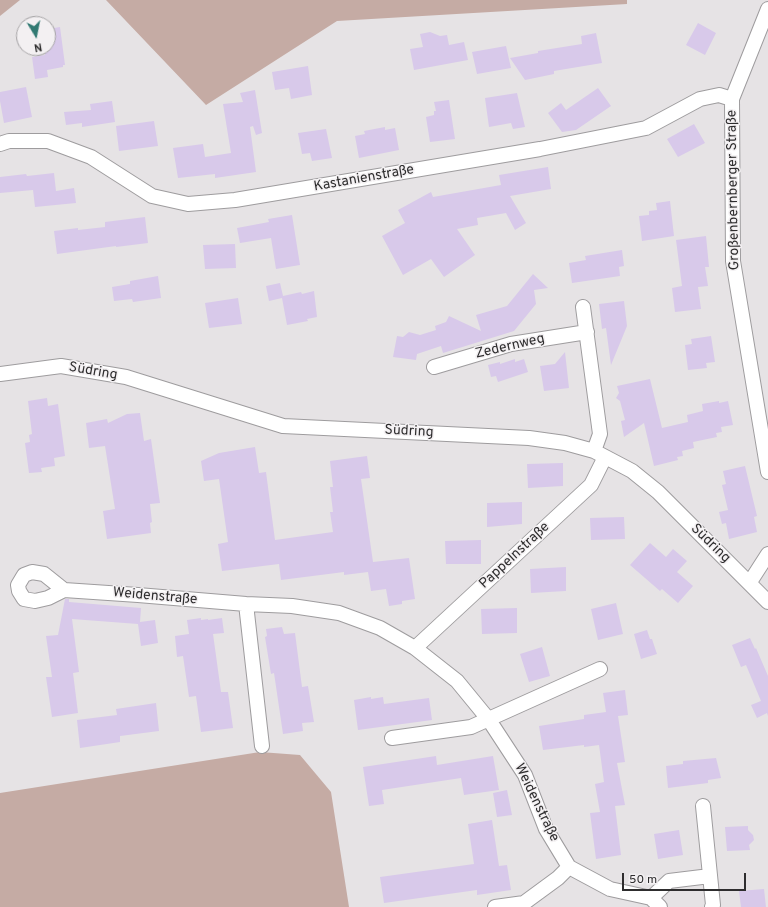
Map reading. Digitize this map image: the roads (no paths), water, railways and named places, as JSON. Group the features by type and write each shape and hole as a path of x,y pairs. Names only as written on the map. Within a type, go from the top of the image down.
{"street":[{"name":"Großenbernberger Straße","path":"767,14 732,99 733,261 768,472"},
{"name":"Kastanienstraße","path":"0,144 9,141 48,141 91,156 152,196 188,204 243,199 540,149 646,128 700,99 719,95 732,99"},
{"path":"583,307 600,434 600,454"},
{"name":"Zedernweg","path":"434,367 511,344 587,332"},
{"name":"Südring","path":"0,374 61,366 126,377 283,426 529,438 565,443 600,454 632,471 658,492 750,582 768,602"},
{"name":"Pappelnstraße","path":"415,648 591,485 600,454"},
{"path":"750,582 768,554"},
{"name":"Weidenstraße","path":"64,590 146,595 246,604 292,606 338,613 380,628 415,648 456,681 489,720 525,775 546,829 569,867"},
{"path":"246,604 262,746"},
{"path":"392,738 471,727 600,668"},
{"path":"703,806 712,907"},
{"path":"496,907 524,903 558,878 569,867 610,889 656,903 669,881 710,876"}]}
